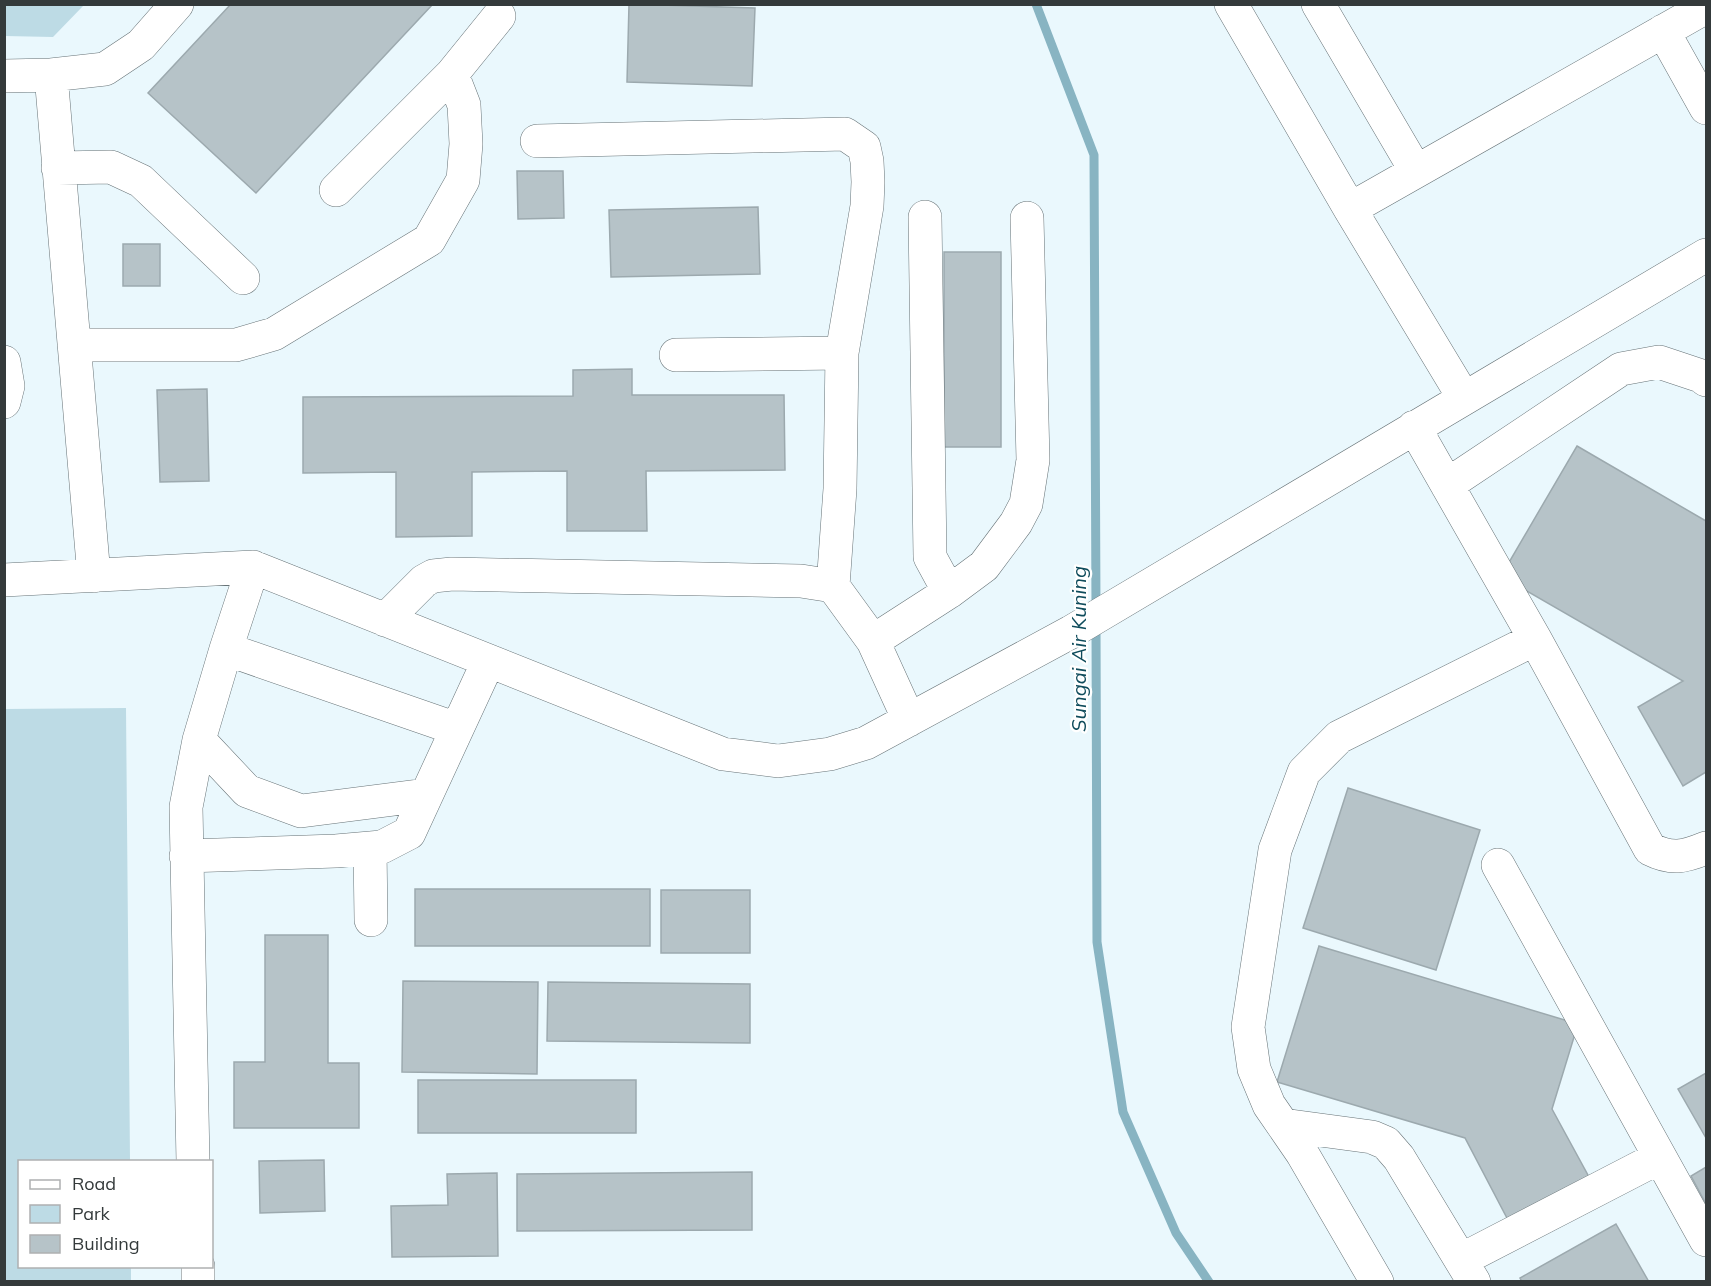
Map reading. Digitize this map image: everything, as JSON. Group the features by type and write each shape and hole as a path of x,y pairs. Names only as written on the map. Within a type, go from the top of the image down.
{"street":[{"path":"4,76 51,75 105,69 141,45 177,4"},
{"path":"1231,4 1350,209 1464,398"},
{"path":"1318,4 1416,171"},
{"path":"1350,209 1682,15 1707,108"},
{"path":"336,190 452,74 499,16"},
{"path":"74,345 236,345 274,334 429,240 463,180 466,144 464,105 452,74"},
{"path":"51,75 94,576"},
{"path":"537,141 845,134 864,147 867,161 867,206 842,353 840,489 833,586 873,641 909,720"},
{"path":"58,168 111,167 141,181 243,278"},
{"path":"925,217 930,557 949,592"},
{"path":"873,641 949,592 984,566 1016,523 1026,504 1033,460 1027,218"},
{"path":"4,580 253,567 723,754 778,761 830,754 866,743 1071,632 1707,255"},
{"path":"675,355 842,353"},
{"path":"4,362 8,386 4,402"},
{"path":"1447,485 1621,369 1659,362 1707,380"},
{"path":"1414,427 1535,639 1650,849 1664,856 1685,856 1707,848"},
{"path":"193,1160 186,807 199,740 253,567"},
{"path":"384,620 424,581 433,576 452,574 801,581 833,586"},
{"path":"1377,1281 1283,1125 1269,1106 1254,1069 1248,1027 1275,850 1304,772 1339,737 1535,639"},
{"path":"226,649 457,729"},
{"path":"186,856 382,847 409,833 488,662"},
{"path":"199,740 247,791 301,811 426,795"},
{"path":"370,848 371,920"},
{"path":"1498,865 1707,1240"},
{"path":"1283,1125 1372,1137 1386,1143 1399,1158 1468,1271 1660,1157"}],"green space":[{"path":"5,4 84,5 53,37 5,36"},
{"path":"126,708 130,1160 18,1160 18,1268 131,1268 131,1281 5,1281 5,709"}],"building":[{"path":"231,4 433,4 256,193 148,93"},
{"path":"629,4 755,8 752,86 627,82"},
{"path":"517,171 563,171 564,218 518,219"},
{"path":"758,207 760,274 611,277 609,210"},
{"path":"123,244 160,244 160,286 123,286"},
{"path":"944,252 1001,252 1001,447 944,447"},
{"path":"632,369 632,395 784,395 785,470 646,471 647,531 567,531 567,471 472,472 472,536 396,537 396,472 303,473 303,397 573,396 573,370"},
{"path":"207,389 209,481 160,482 157,390"},
{"path":"1577,446 1706,521 1706,772 1683,786 1638,707 1683,681 1501,576"},
{"path":"1348,788 1480,830 1436,970 1303,928"},
{"path":"415,889 650,889 650,946 415,946"},
{"path":"661,890 750,890 750,953 661,953"},
{"path":"265,935 328,935 328,1063 359,1063 359,1128 234,1128 234,1062 265,1062"},
{"path":"1319,946 1578,1024 1552,1109 1589,1177 1508,1220 1465,1138 1277,1082"},
{"path":"403,981 538,982 537,1074 402,1072"},
{"path":"548,982 750,984 750,1043 547,1041"},
{"path":"1706,1073 1706,1138 1678,1089"},
{"path":"418,1080 636,1080 636,1133 418,1133"},
{"path":"324,1160 325,1211 260,1213 259,1161"},
{"path":"1706,1167 1706,1204 1691,1176"},
{"path":"752,1172 752,1230 517,1231 517,1174"},
{"path":"497,1173 498,1256 392,1257 391,1206 448,1205 447,1174"},
{"path":"1616,1224 1649,1282 1522,1282 1520,1278"}],"waterway":[{"name":"Sungai Air Kuning","path":"1036,4 1094,155 1096,609"},
{"name":"Sungai Air Kuning","path":"1096,626 1097,942 1123,1112 1176,1233 1209,1282"}]}
